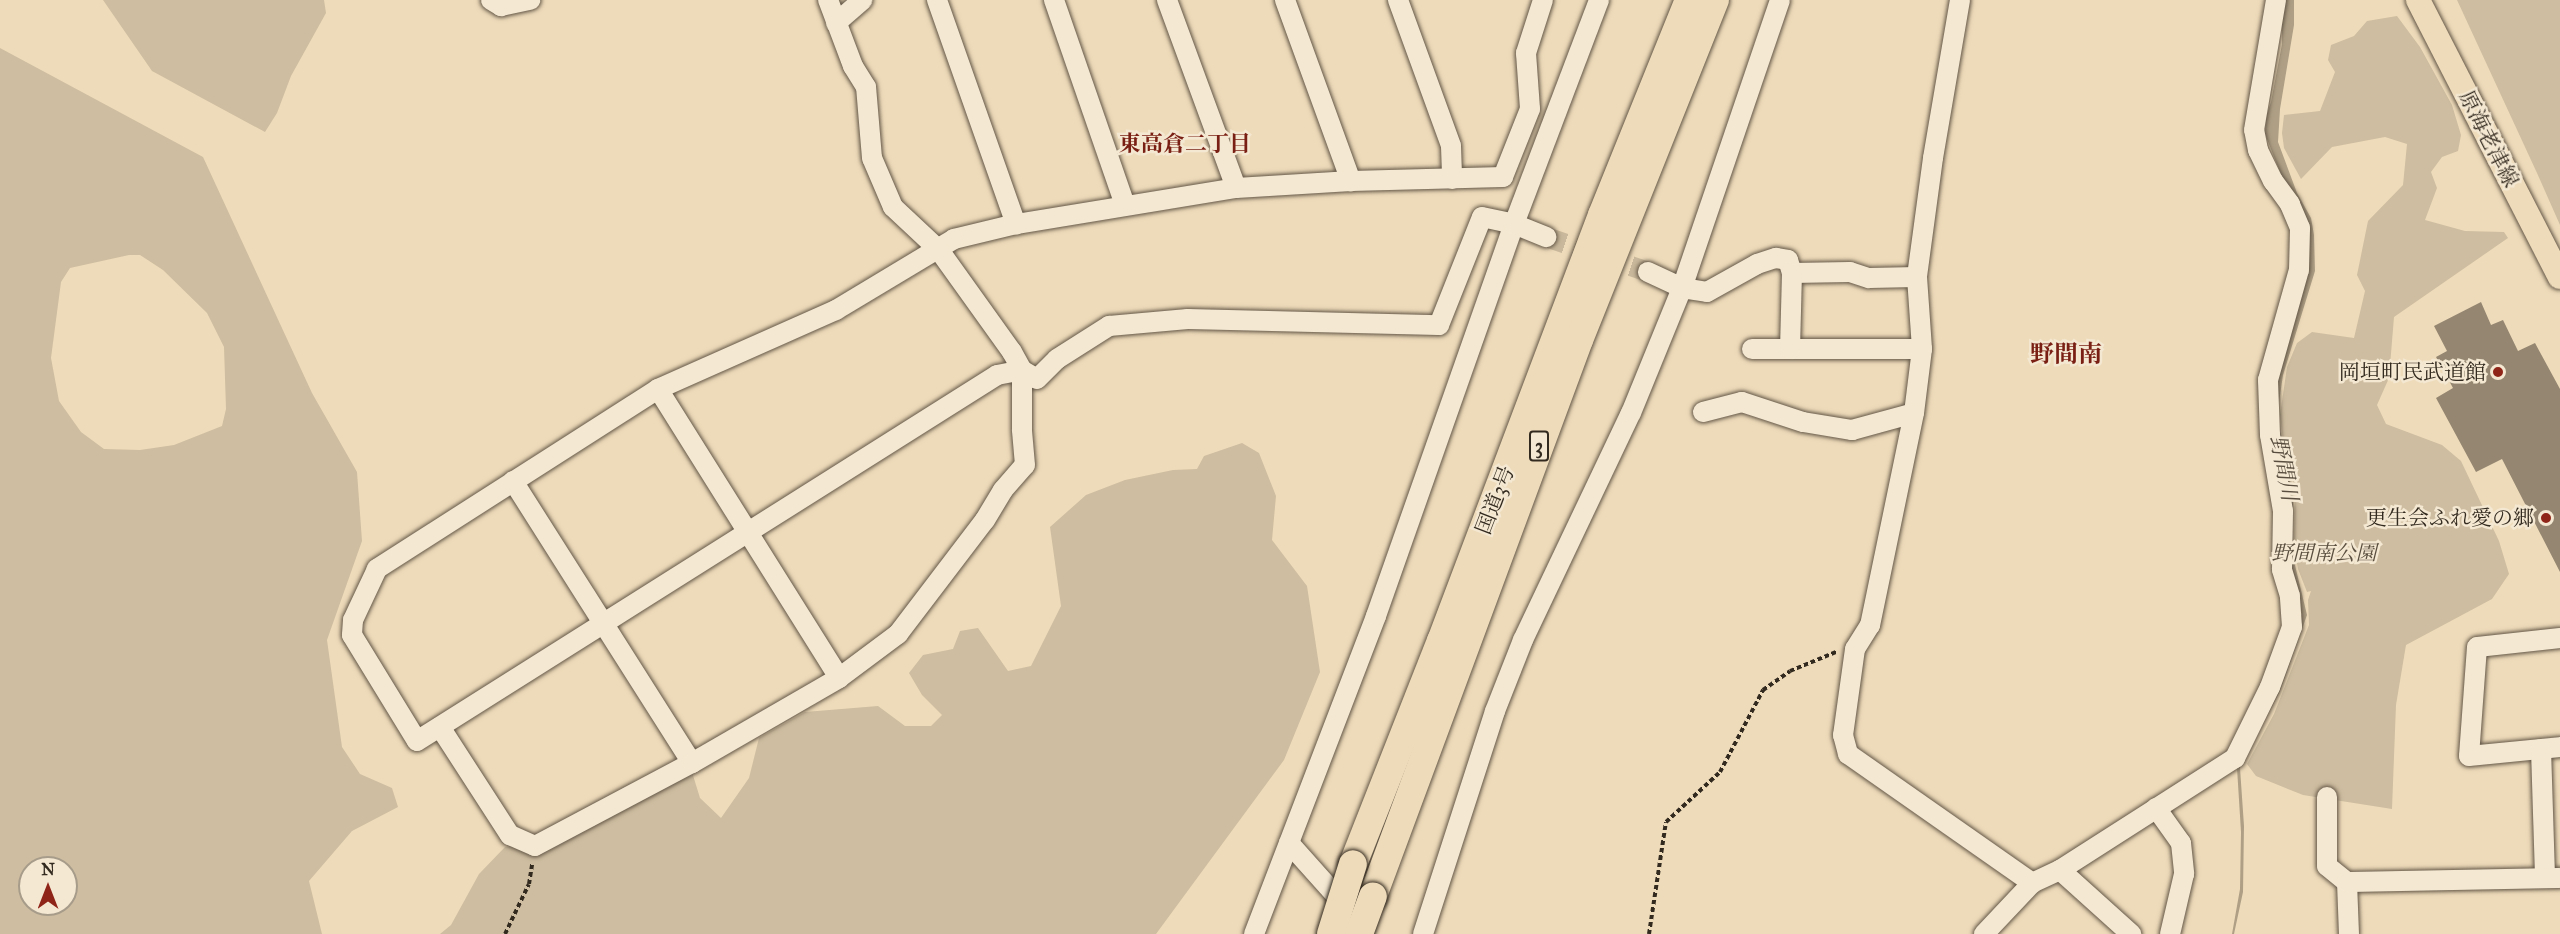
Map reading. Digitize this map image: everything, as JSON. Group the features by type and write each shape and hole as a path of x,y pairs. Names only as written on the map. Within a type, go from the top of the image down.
{"highway":[{"name":"国道3号","path":"1331,934 1353,864 1441,641 1602,214 1689,0"},
{"name":"国道3号","path":"1359,934 1575,351 1715,0"}],"main road":[{"name":"原海老津線","path":"2418,0 2560,277"}],"street":[{"path":"491,0 501,6 530,0"},
{"path":"440,727 510,835 535,846 692,763 839,678 898,634 985,520 1003,490 1025,465 1022,429 1022,370 1012,352 939,250 893,207 872,158 866,87 853,66 828,0"},
{"path":"836,23 862,0"},
{"path":"937,0 1017,224"},
{"path":"1054,0 1125,205"},
{"path":"1167,0 1236,188"},
{"path":"1285,0 1351,181"},
{"path":"1398,0 1451,146 1452,179"},
{"path":"1543,0 1526,53 1530,109 1503,177 1351,181 1236,188 1017,224 954,239 836,310 658,389 377,569 353,620 352,635 417,741 997,375 1022,370 1038,379 1057,359 1109,326 1188,319 1439,325 1482,217 1514,224 1546,237"},
{"path":"1254,934 1376,616 1514,224 1599,0"},
{"path":"1423,934 1467,792 1507,681 1523,640 1631,413 1682,288 1780,0"},
{"path":"1960,0 1933,159 1917,277 1922,350 1914,413 1870,625 1855,649 1843,735 1848,754 2032,884"},
{"path":"1984,934 2032,884 2060,870 2235,758 2270,687 2292,627 2290,596 2282,569 2283,511 2270,435 2268,380 2299,270 2300,228 2294,211 2273,181 2258,150 2254,130 2276,0"},
{"path":"1648,272 1682,288 1707,292 1757,264 1776,258 1788,260 1792,273 1790,350"},
{"path":"1792,273 1850,272 1869,278 1917,277"},
{"path":"1752,349 1922,350"},
{"path":"658,389 839,678"},
{"path":"1703,412 1742,402 1803,422 1852,430 1914,413"},
{"path":"513,481 692,763"},
{"path":"2327,797 2328,866 2347,882 2552,878 2550,748 2469,756 2477,647 2560,638"},
{"path":"2156,808 2181,843 2184,874 2170,934"},
{"path":"1289,843 1370,934"},
{"path":"2060,870 2131,934"},
{"path":"2347,882 2349,934"}],"path":[{"path":"1649,934 1666,822 1720,772 1763,690 1790,671 1829,653 1855,649"},
{"path":"505,934 529,884 535,846"}],"green space":[{"path":"103,0 324,0 326,13 291,76 277,113 265,132 152,71"},
{"path":"2457,0 2560,0 2560,225 2537,173"},
{"name":"野間南公園","path":"2397,16 2420,47 2452,105 2461,135 2458,151 2442,157 2431,172 2437,188 2425,220 2465,231 2504,232 2508,238 2394,317 2389,378 2377,405 2386,424 2442,445 2461,461 2499,541 2509,574 2492,599 2406,645 2396,705 2392,809 2303,795 2256,776 2247,764 2274,714 2309,625 2308,600 2311,591 2307,592 2298,569 2294,547 2295,499 2298,500 2284,449 2280,415 2287,367 2297,343 2312,332 2354,338 2365,291 2357,275 2368,221 2403,185 2407,144 2385,137 2332,147 2301,179 2284,148 2282,133 2284,115 2320,111 2335,72 2328,60 2331,45 2354,36 2367,21"},
{"path":"0,48 203,157 312,393 357,472 362,541 327,640 342,747 360,774 392,788 398,807 352,831 309,881 322,934 0,934","holes":["129,255 140,255 163,270 207,313 224,347 226,409 222,426 174,445 140,450 104,449 81,432 59,401 51,358 61,282 70,268"]},
{"path":"1242,443 1259,453 1276,496 1272,540 1307,586 1320,672 1284,760 1156,934 440,934 451,925 479,874 505,847 580,831 692,772 700,798 721,818 749,778 759,738 805,712 878,706 905,726 931,726 942,715 922,695 909,673 923,655 953,649 960,631 978,628 1008,671 1031,666 1061,606 1050,527 1086,495 1125,480 1173,470 1197,469 1204,456"}],"water":[{"name":"野間川","path":"2282,0 2294,0 2294,25 2280,109 2278,142 2297,193 2311,218 2314,235 2315,271 2283,375 2277,416 2293,498 2293,557 2307,615 2280,691 2240,768 2244,826 2243,892 2234,934 2232,934 2240,889 2241,832 2237,768 2302,614 2289,564 2271,410 2289,326 2292,202 2265,134 2266,117 2282,44"}],"building":[{"name":"岡垣町民武道館","path":"2481,302 2491,325 2503,320 2518,351 2535,343 2560,389 2560,572 2502,459 2476,472 2436,398 2453,388 2436,357 2447,351 2434,326"}],"tunnel":[{"path":"1546,237 1648,272"}],"place":[{"name":"岡垣町民武道館","path":"2498,372"},
{"name":"更生会ふれ愛の郷","path":"2546,518"}],"district":[{"name":"東高倉二丁目","path":"1185,144"},
{"name":"野間南","path":"2066,355"}]}
